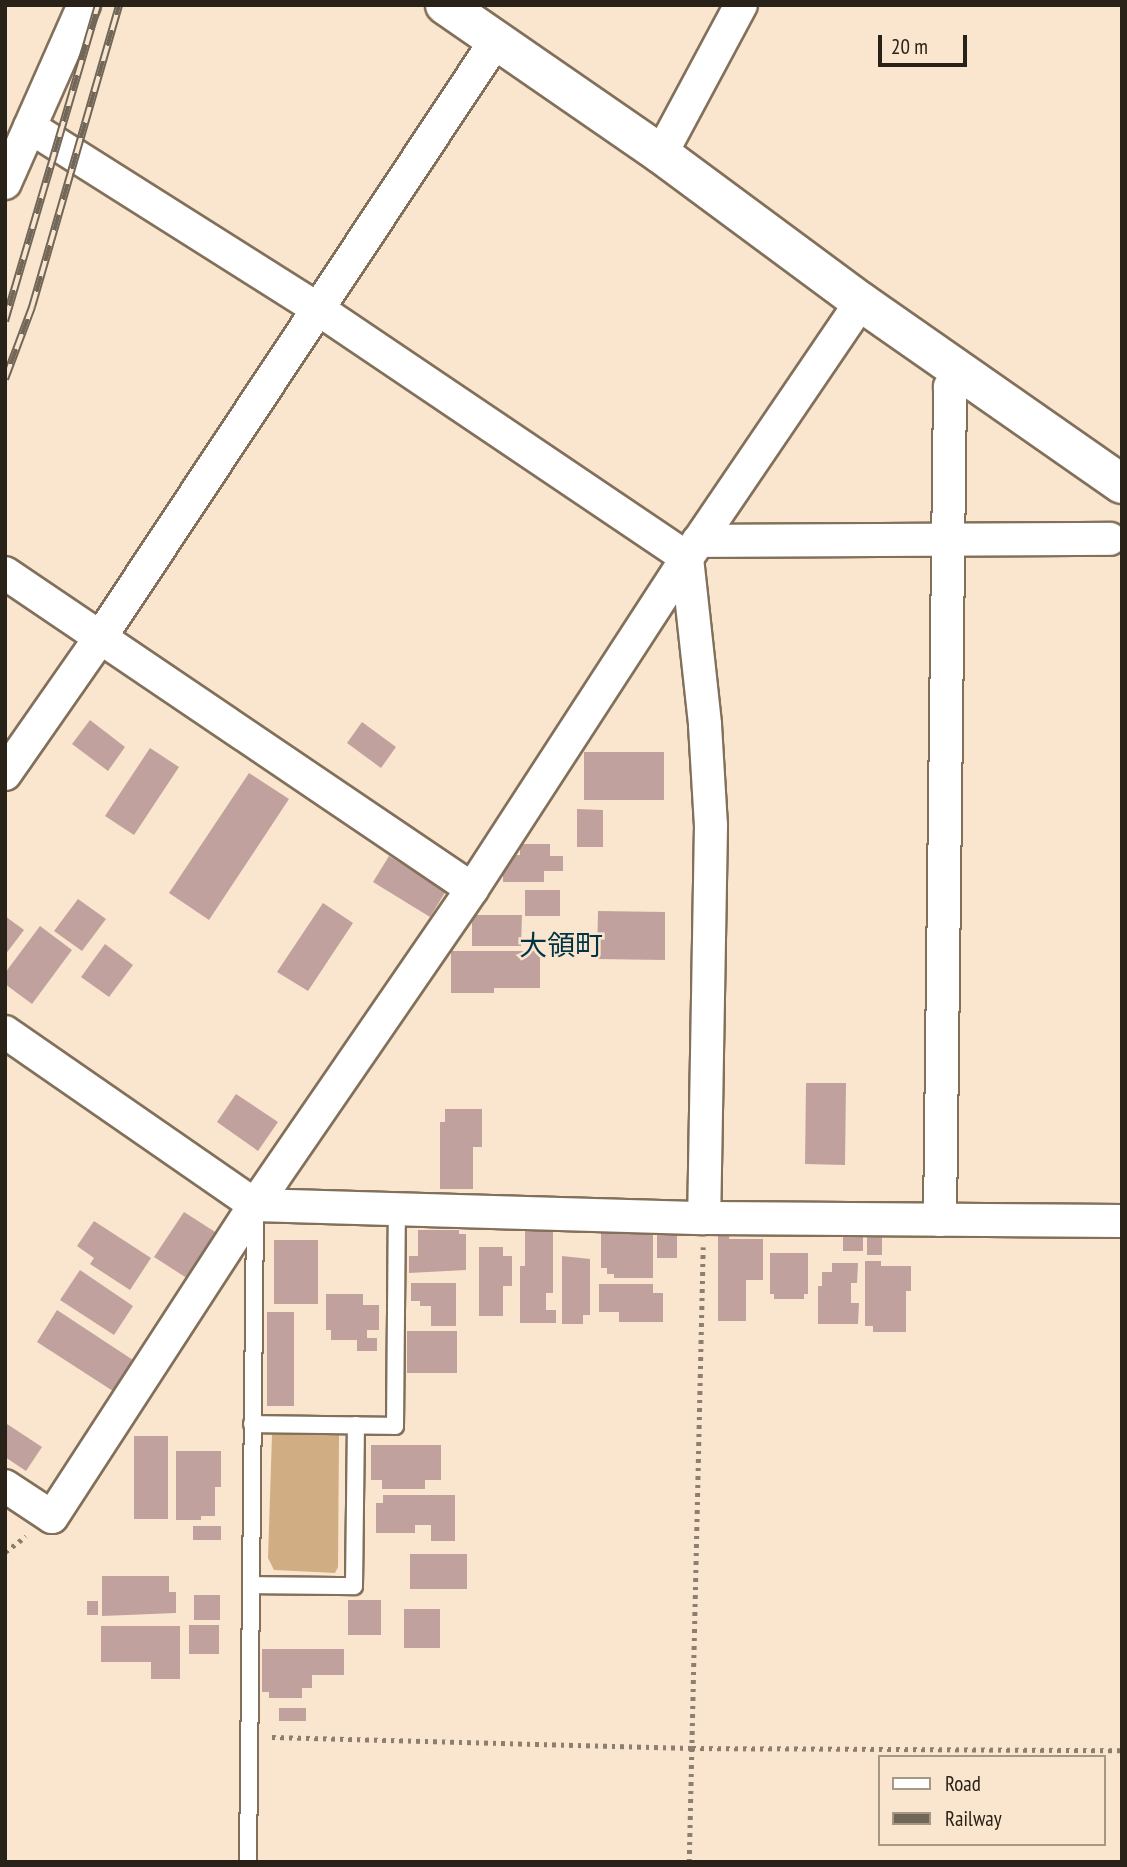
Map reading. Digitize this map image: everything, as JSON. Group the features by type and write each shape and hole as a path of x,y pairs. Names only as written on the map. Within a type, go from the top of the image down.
{"street":[{"path":"5,183 84,5"},
{"path":"445,5 661,154 862,302 1122,484"},
{"path":"661,154 741,5"},
{"path":"5,774 100,638 495,42"},
{"path":"30,127 692,550 948,540 1110,539"},
{"path":"5,1486 52,1517 255,1205 472,889 692,550 862,302"},
{"path":"940,1220 950,387 961,372"},
{"path":"692,550 710,825 704,1218"},
{"path":"5,573 472,889"},
{"path":"5,1031 255,1205 704,1218 1122,1221"}],"lane":[{"path":"248,1862 255,1205"},
{"path":"253,1424 395,1426 397,1209"},
{"path":"251,1585 354,1586 356,1425"}],"path":[{"path":"689,1862 704,1218"},
{"path":"249,1736 692,1748 1122,1750"}],"shaded area":[{"path":"272,1435 339,1435 338,1567 335,1573 274,1570 268,1558"}],"building":[{"path":"90,720 125,747 108,771 72,744"},
{"path":"362,722 396,747 381,768 347,743"},
{"path":"150,748 179,767 134,835 105,816"},
{"path":"584,752 664,752 664,800 584,800"},
{"path":"249,773 289,799 209,920 169,893"},
{"path":"577,809 603,810 603,847 577,847"},
{"path":"520,844 550,844 550,856 563,856 563,871 544,871 544,882 503,882 503,863 510,863 510,855 520,855"},
{"path":"389,856 446,891 430,917 373,882"},
{"path":"525,890 560,890 560,916 525,916"},
{"path":"78,899 106,919 82,951 54,931"},
{"path":"323,903 353,923 308,991 277,972"},
{"path":"598,911 665,912 665,960 597,959"},
{"path":"472,915 522,915 521,946 472,946"},
{"path":"5,916 24,930 5,955"},
{"path":"40,926 72,950 32,1004 5,984 5,973"},
{"path":"105,944 133,965 109,997 81,977"},
{"path":"451,951 540,951 540,988 494,988 494,993 451,993"},
{"path":"806,1083 846,1083 845,1165 805,1164"},
{"path":"236,1094 278,1122 258,1151 217,1122"},
{"path":"445,1109 482,1109 482,1147 473,1147 473,1189 440,1189 440,1122 445,1122"},
{"path":"184,1212 223,1237 193,1282 154,1257"},
{"path":"94,1221 151,1258 130,1290 90,1264 94,1258 77,1246"},
{"path":"418,1230 459,1230 459,1234 466,1234 466,1270 409,1273 409,1256 418,1256"},
{"path":"525,1231 553,1231 553,1293 546,1293 546,1310 556,1310 556,1323 520,1323 520,1266 525,1266"},
{"path":"601,1232 653,1232 653,1278 614,1278 614,1274 607,1274 607,1268 601,1268"},
{"path":"657,1232 677,1232 677,1258 657,1258"},
{"path":"718,1233 730,1233 729,1239 763,1239 763,1280 746,1280 746,1321 718,1321"},
{"path":"867,1235 882,1235 882,1255 867,1255"},
{"path":"843,1236 863,1236 863,1251 843,1251"},
{"path":"274,1240 318,1240 318,1304 274,1304"},
{"path":"479,1247 503,1247 503,1256 512,1256 512,1286 503,1286 503,1316 479,1316"},
{"path":"770,1253 808,1253 808,1294 804,1294 804,1299 774,1299 774,1294 770,1294"},
{"path":"562,1256 590,1259 590,1315 583,1315 583,1324 562,1324"},
{"path":"865,1261 881,1261 881,1266 911,1266 911,1291 906,1291 906,1332 873,1332 873,1326 865,1326"},
{"path":"832,1263 858,1263 857,1283 851,1283 851,1303 859,1303 858,1324 818,1324 818,1286 822,1286 822,1272 832,1272"},
{"path":"80,1270 133,1306 114,1335 60,1300"},
{"path":"411,1283 456,1283 456,1326 431,1326 431,1306 420,1306 420,1301 411,1301"},
{"path":"599,1284 653,1284 653,1293 663,1293 663,1322 619,1322 619,1312 599,1312"},
{"path":"326,1294 363,1294 363,1305 379,1305 379,1330 367,1330 367,1338 377,1338 377,1351 357,1351 357,1340 331,1340 331,1330 326,1330"},
{"path":"57,1310 136,1362 116,1393 37,1342"},
{"path":"267,1312 294,1312 294,1406 267,1406"},
{"path":"407,1331 457,1331 457,1373 407,1373"},
{"path":"7,1424 42,1447 26,1471 5,1457"},
{"path":"134,1436 168,1436 168,1519 134,1519"},
{"path":"371,1445 441,1445 441,1480 425,1480 425,1489 382,1489 382,1480 371,1480"},
{"path":"176,1451 221,1451 221,1487 215,1487 215,1516 201,1516 201,1520 176,1520"},
{"path":"383,1495 455,1495 455,1541 431,1541 431,1525 415,1525 415,1533 376,1533 376,1503 383,1503"},
{"path":"193,1526 221,1526 221,1540 193,1540"},
{"path":"410,1554 467,1554 467,1589 410,1589"},
{"path":"102,1576 169,1576 169,1592 176,1592 176,1613 102,1616"},
{"path":"194,1595 220,1595 220,1620 194,1620"},
{"path":"348,1600 381,1600 381,1635 348,1635"},
{"path":"87,1601 98,1601 98,1615 87,1615"},
{"path":"404,1609 440,1609 440,1648 404,1648"},
{"path":"189,1625 219,1625 219,1654 189,1654"},
{"path":"101,1626 180,1626 180,1679 151,1679 151,1662 101,1662"},
{"path":"262,1649 344,1649 344,1675 312,1675 312,1688 302,1688 302,1698 269,1698 269,1692 262,1692"},
{"path":"279,1708 306,1708 306,1721 279,1721"}],"railway":[{"path":"5,321 98,5"},
{"path":"5,379 32,307 119,5"}],"district":[{"name":"大領町","path":"561,945"}]}
